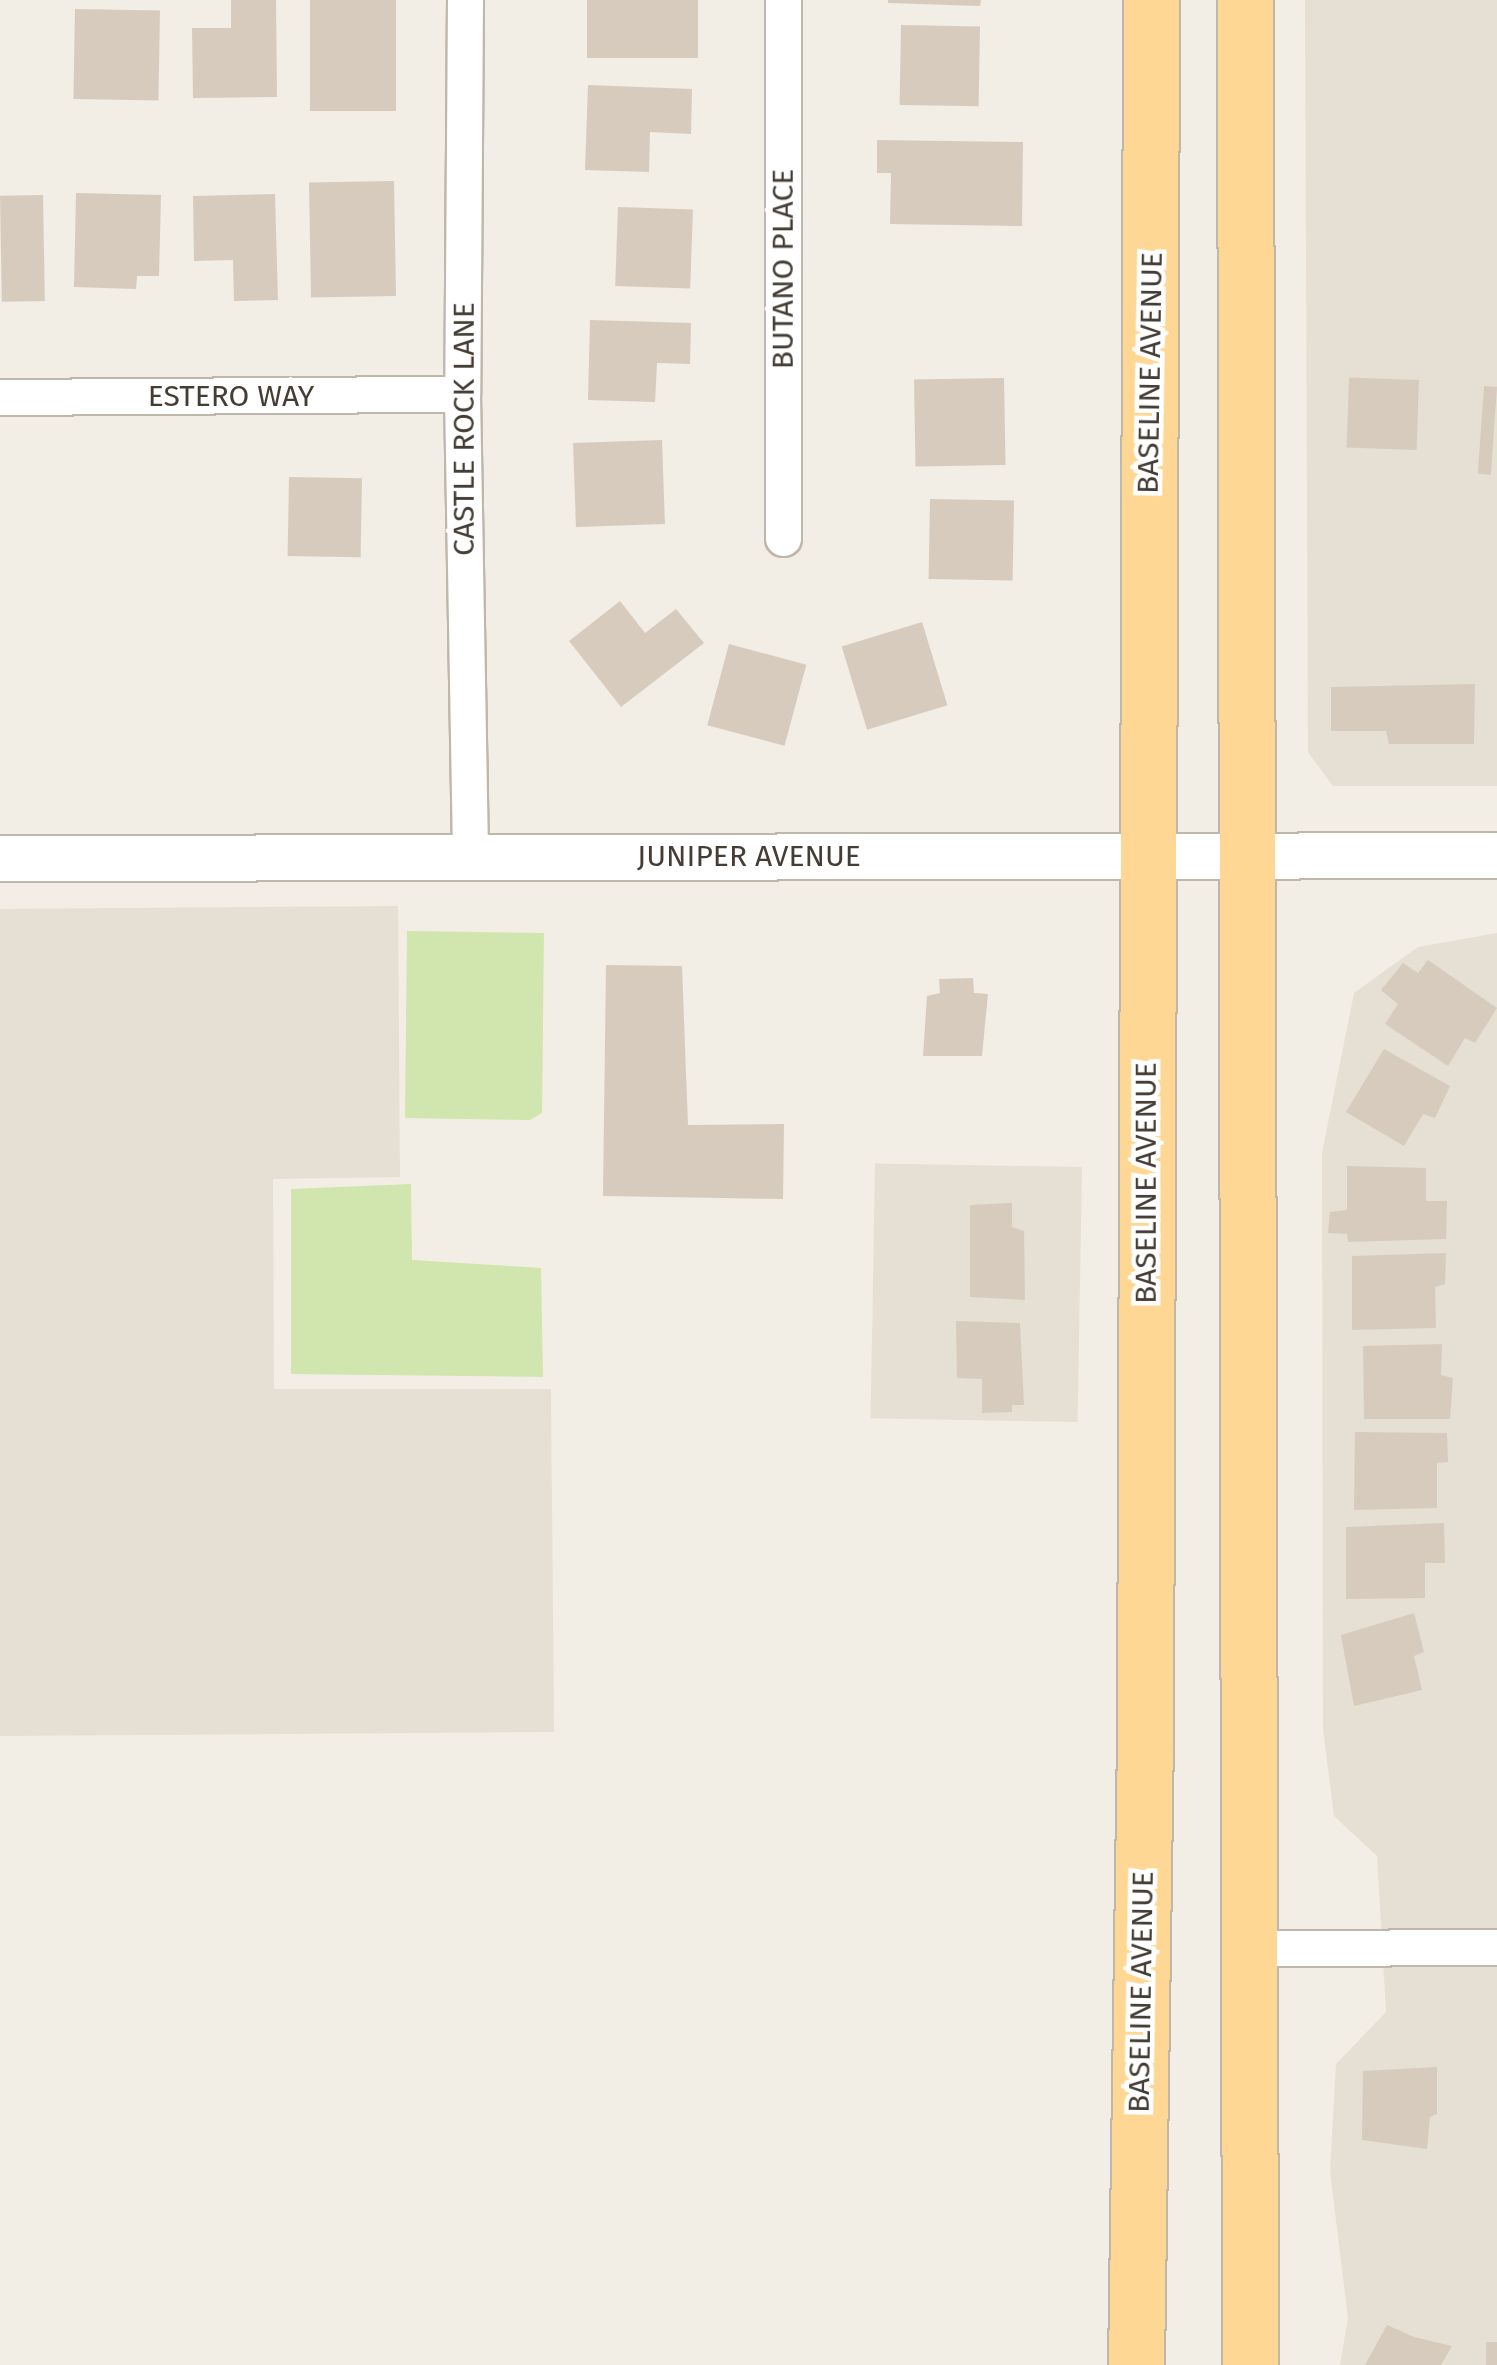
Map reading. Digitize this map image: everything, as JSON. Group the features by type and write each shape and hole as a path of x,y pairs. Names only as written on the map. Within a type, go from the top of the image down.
{"main road":[{"name":"BASELINE AVENUE","path":"1136,2365 1151,0"},
{"path":"1245,0 1250,854 1250,2365"}],"street":[{"name":"CASTLE ROCK LANE","path":"465,0 462,394 470,857"},
{"name":"BUTANO PLACE","path":"783,0 783,538"},
{"name":"ESTERO WAY","path":"0,397 462,394"},
{"name":"JUNIPER AVENUE","path":"0,858 1497,855"},
{"path":"1250,1948 1497,1947"}],"shaded area":[{"path":"1305,0 1497,0 1497,786 1333,786 1308,752"},
{"path":"398,906 400,1177 273,1179 274,1389 551,1389 554,1732 0,1736 0,909"},
{"path":"1497,933 1497,2365 1340,2365 1348,2318 1330,2171 1336,2064 1386,2012 1377,1856 1334,1816 1323,1729 1322,1153 1354,993 1418,947"},
{"path":"875,1163 1082,1167 1078,1422 871,1418"}],"green space":[{"path":"407,931 544,933 542,1113 530,1120 405,1118"},
{"path":"411,1184 412,1260 541,1268 543,1377 291,1374 291,1189"}],"building":[{"path":"231,0 276,0 277,97 193,98 192,28 231,28"},
{"path":"310,0 396,0 396,111 310,111"},
{"path":"587,0 698,0 698,58 587,58"},
{"path":"888,0 981,0 980,6"},
{"path":"75,9 160,10 158,100 73,99"},
{"path":"901,25 980,26 979,106 900,105"},
{"path":"588,85 692,89 691,134 650,132 649,172 585,170"},
{"path":"877,140 1023,142 1022,226 890,224 891,173 877,173"},
{"path":"394,181 396,296 311,297 309,182"},
{"path":"76,193 161,195 159,276 137,276 136,289 74,287"},
{"path":"275,194 278,300 234,301 233,260 194,261 193,196"},
{"path":"43,195 45,301 2,302 0,196"},
{"path":"618,207 693,210 690,289 615,286"},
{"path":"590,320 691,323 690,364 657,363 655,402 588,400"},
{"path":"1004,378 1006,465 916,467 914,380"},
{"path":"1349,378 1419,380 1417,450 1347,448"},
{"path":"1484,386 1497,387 1491,475 1478,474"},
{"path":"662,440 665,524 576,527 573,443"},
{"path":"289,477 362,478 361,557 288,556"},
{"path":"930,499 1014,500 1013,580 929,579"},
{"path":"620,601 645,633 676,609 704,643 621,707 569,641"},
{"path":"922,622 947,705 867,730 842,647"},
{"path":"729,644 806,665 785,746 707,725"},
{"path":"1475,684 1474,744 1389,744 1386,731 1331,731 1331,687"},
{"path":"1428,960 1497,1008 1475,1043 1465,1038 1448,1066 1385,1024 1398,1004 1381,990 1403,963 1418,973"},
{"path":"606,965 682,966 688,1125 784,1124 783,1199 603,1196"},
{"path":"973,978 974,993 988,994 982,1056 923,1056 927,996 940,993 939,979"},
{"path":"1384,1049 1450,1086 1435,1118 1423,1114 1404,1146 1346,1112"},
{"path":"1347,1166 1426,1168 1426,1201 1447,1201 1446,1239 1348,1242 1347,1234 1328,1233 1330,1212 1347,1210"},
{"path":"1012,1203 1012,1227 1024,1231 1025,1300 970,1297 970,1205"},
{"path":"1446,1253 1445,1284 1435,1287 1436,1328 1352,1330 1352,1256"},
{"path":"956,1321 1020,1323 1024,1405 1012,1405 1012,1412 982,1413 982,1379 957,1378"},
{"path":"1442,1344 1441,1375 1453,1378 1450,1419 1364,1419 1363,1346"},
{"path":"1355,1432 1447,1433 1448,1462 1437,1463 1437,1508 1354,1510"},
{"path":"1444,1523 1445,1563 1425,1563 1425,1598 1346,1599 1346,1527"},
{"path":"1414,1613 1424,1652 1414,1656 1422,1690 1354,1706 1341,1635"},
{"path":"1437,2067 1437,2114 1430,2117 1427,2149 1362,2140 1363,2071"},
{"path":"1387,2325 1414,2337 1452,2346 1441,2365 1365,2365"},
{"path":"1486,2342 1497,2342 1497,2365 1486,2365"}]}
